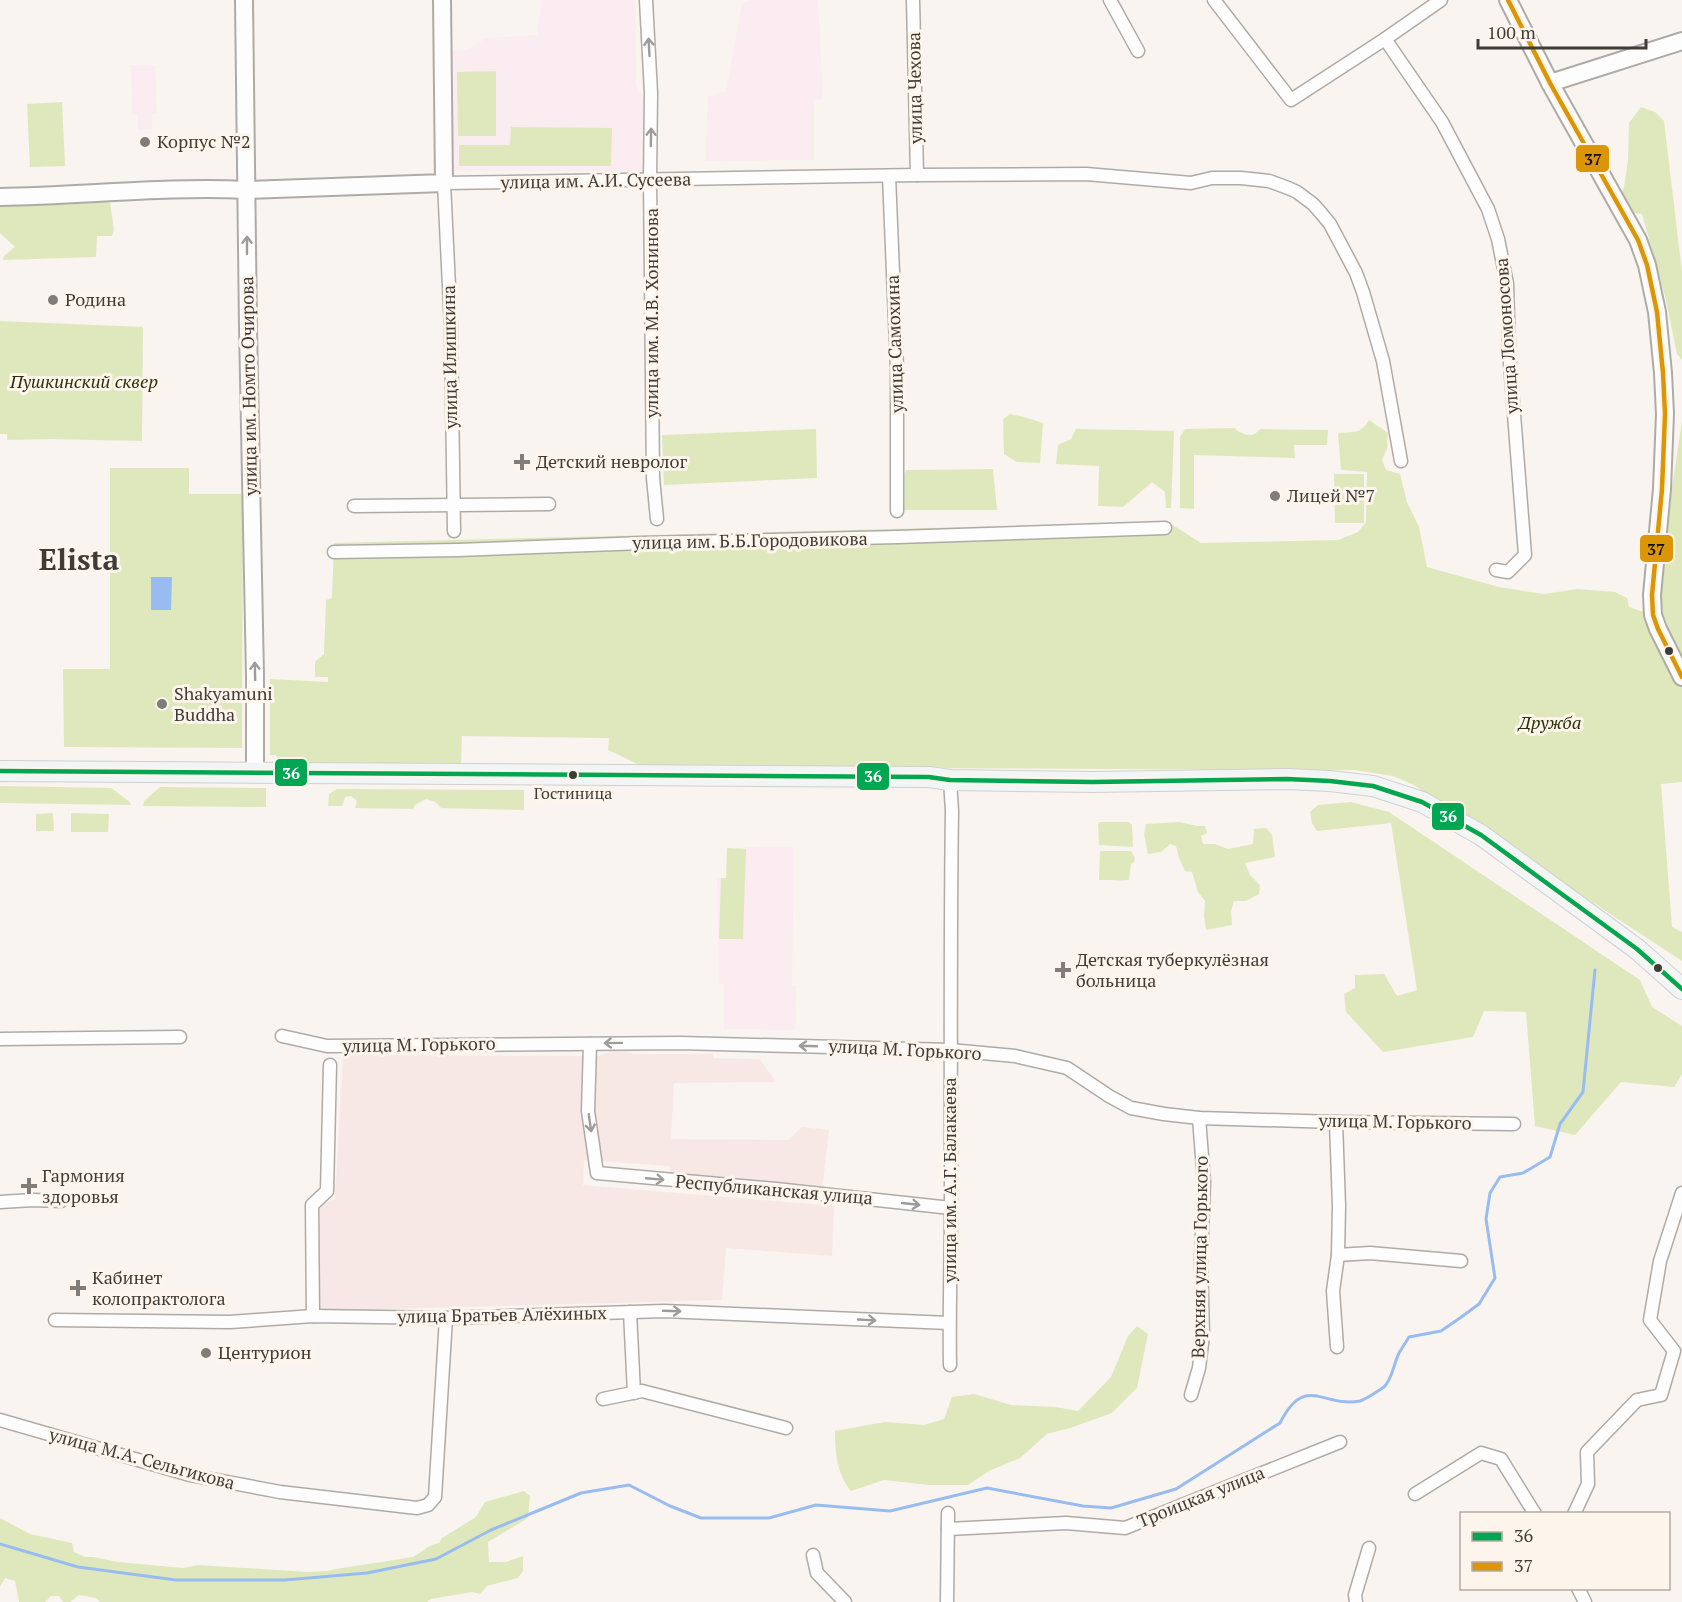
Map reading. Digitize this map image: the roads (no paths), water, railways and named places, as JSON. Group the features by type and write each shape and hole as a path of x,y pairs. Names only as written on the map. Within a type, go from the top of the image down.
{"main road":[{"path":"0,771 928,777 950,780 1093,782 1287,779 1373,786 1422,802 1481,835 1637,949 1682,989"},
{"path":"1637,949 1682,975"}],"street":[{"name":"улица им. Номто Очирова","path":"244,0 255,772"},
{"path":"442,0 444,183"},
{"name":"улица им. М.В. Хонинова","path":"646,0 651,93 653,478 657,519"},
{"name":"улица Чехова","path":"914,0 917,175"},
{"path":"1110,0 1138,51"},
{"path":"1214,0 1291,100 1441,0"},
{"path":"1508,0 1550,84 1638,240 1647,265 1657,312 1665,414 1662,489 1652,595 1653,615 1682,677"},
{"name":"улица Ломоносова","path":"1385,39 1442,122 1488,209 1502,258 1507,284 1509,350 1525,555 1508,572 1496,570"},
{"path":"1550,84 1682,41"},
{"name":"улица им. А.И. Сусеева","path":"0,197 444,183 917,175 1086,174 1191,183 1212,178 1256,179 1288,188 1313,204 1330,224 1352,263 1367,303 1385,370 1401,461"},
{"name":"улица Самохина","path":"889,176 897,369 897,511"},
{"name":"улица Илишкина","path":"444,183 450,328 454,531"},
{"path":"354,506 549,504"},
{"name":"улица им. Б.Б.Городовикова","path":"334,552 1165,528"},
{"name":"улица им. А.Г. Балакаева","path":"950,780 952,813 950,1365"},
{"name":"улица М. Горького","path":"282,1036 327,1046 707,1043 950,1050 1015,1056 1067,1068 1131,1108 1164,1114 1200,1118 1335,1122 1514,1124"},
{"path":"0,1039 180,1037"},
{"name":"Республиканская улица","path":"590,1044 588,1111 597,1173 951,1208"},
{"path":"314,1316 312,1205 327,1191 330,1065"},
{"name":"Верхняя улица Горького","path":"1191,1395 1199,1368 1203,1335 1201,1259 1204,1182 1200,1118"},
{"path":"1335,1122 1339,1206 1338,1255 1334,1291 1337,1347"},
{"path":"1575,1512 1588,1484 1587,1452 1637,1400 1661,1395 1674,1352 1650,1320 1660,1261 1682,1193"},
{"path":"0,1202 61,1201"},
{"path":"1338,1255 1370,1253 1461,1261"},
{"name":"улица Братьев Алёхиных","path":"55,1320 230,1322 314,1316 446,1318 664,1311 949,1323"},
{"path":"630,1312 634,1393"},
{"name":"улица М.А. Сельгикова","path":"0,1420 190,1475 280,1492 417,1508 428,1505 435,1497 446,1318"},
{"path":"603,1399 642,1391 786,1428"},
{"name":"Троицкая улица","path":"948,1529 1066,1522 1125,1528 1340,1442"},
{"path":"1415,1494 1481,1453 1501,1459 1534,1512"},
{"path":"947,1602 948,1513"},
{"path":"1356,1602 1355,1595 1369,1548"},
{"path":"813,1554 817,1573 845,1602"}],"water":[{"path":"151,577 172,577 171,610 151,610"}],"waterway":[{"path":"0,1544 78,1567 176,1580 285,1580 367,1573 436,1559 491,1530 581,1493 629,1485 670,1506 701,1518 769,1518 816,1505 890,1511 987,1488 1083,1506 1111,1508 1176,1489 1280,1423 1298,1399 1316,1396 1347,1402 1360,1401 1372,1395 1387,1384 1399,1353 1409,1337 1441,1331 1479,1304 1495,1278 1486,1219 1490,1193 1500,1177 1523,1173 1550,1157 1560,1124 1583,1092 1595,970"}],"place":[{"name":"Корпус №2","path":"145,142"},
{"name":"Родина","path":"53,300"},
{"name":"Детский невролог","path":"522,462"},
{"name":"Лицей №7","path":"1275,496"},
{"name":"Shakyamuni Buddha","path":"162,704"},
{"name":"Гостиница","path":"573,775"},
{"name":"Детская туберкулёзная больница","path":"1063,970"},
{"name":"Гармония здоровья","path":"29,1186"},
{"name":"Кабинет колопрактолога","path":"78,1288"},
{"name":"Центурион","path":"206,1353"}],"district":[{"name":"Elista","path":"79,560"}],"park label":[{"name":"Пушкинский сквер","path":"84,382"},
{"name":"Дружба","path":"1550,723"}]}
